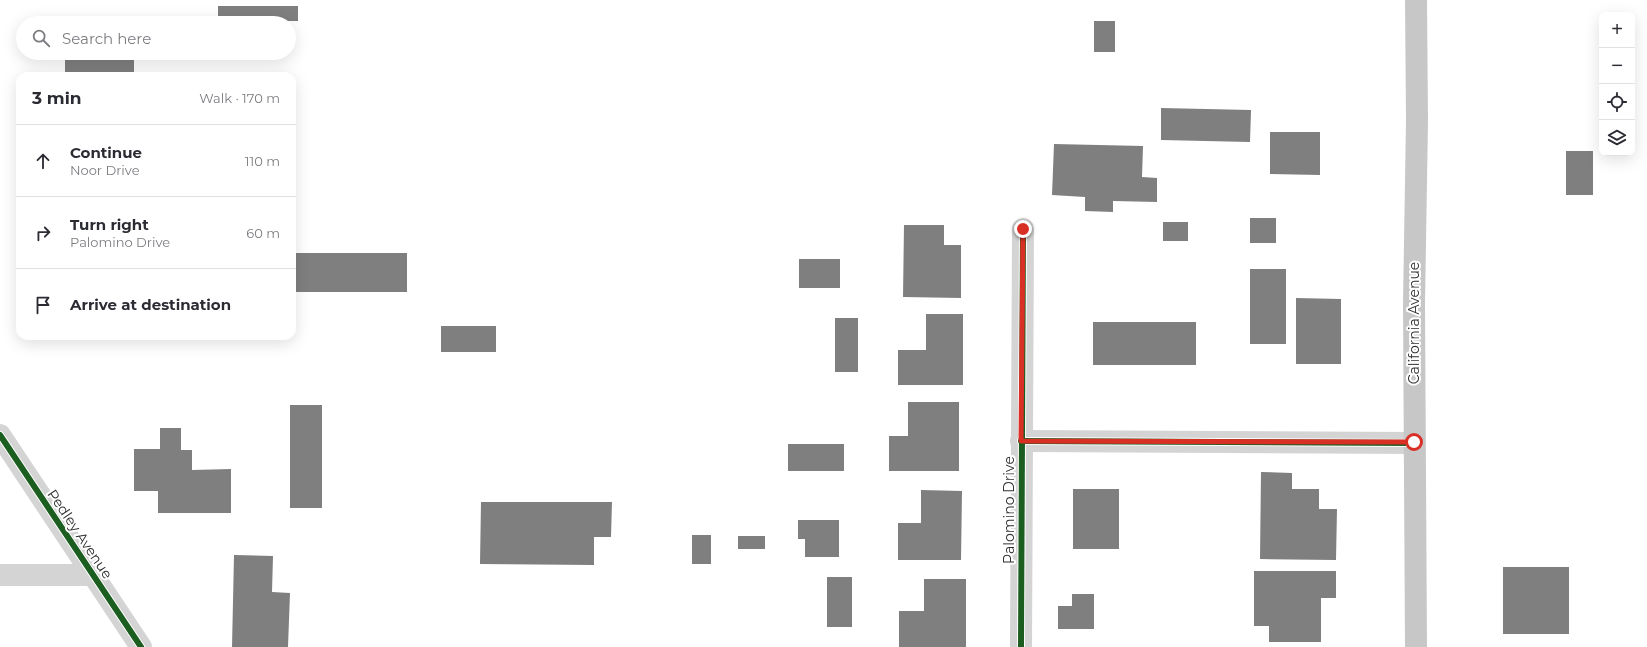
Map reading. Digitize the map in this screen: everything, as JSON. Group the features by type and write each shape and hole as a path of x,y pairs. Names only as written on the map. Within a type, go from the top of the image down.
{"main road":[{"name":"California Avenue","path":"1416,0 1414,442 1416,647"}],"street":[{"name":"Palomino Drive","path":"1022,647 1021,441 1023,229"},
{"name":"Pedley Avenue","path":"0,435 140,647"},
{"path":"1021,441 1414,442"},
{"path":"0,575 93,575"}],"building":[{"path":"218,6 298,6 298,21 296,21 296,16 218,16"},
{"path":"1094,21 1115,21 1115,52 1094,52"},
{"path":"65,60 134,60 134,72 65,72"},
{"path":"1161,108 1251,110 1250,142 1161,140"},
{"path":"1270,132 1320,132 1320,175 1270,174"},
{"path":"1054,144 1143,146 1142,177 1157,178 1157,202 1113,201 1113,212 1085,211 1085,197 1052,195"},
{"path":"1566,151 1593,151 1593,195 1566,195"},
{"path":"1250,218 1276,218 1276,243 1250,243"},
{"path":"1163,222 1188,222 1188,241 1163,241"},
{"path":"904,225 944,225 944,245 961,245 961,298 903,297"},
{"path":"296,253 407,253 407,292 296,292"},
{"path":"799,259 840,259 840,288 799,288"},
{"path":"1250,269 1286,269 1286,344 1250,344"},
{"path":"1296,298 1341,299 1341,364 1296,364"},
{"path":"926,314 963,314 963,385 898,385 898,350 926,350"},
{"path":"835,318 858,318 858,372 835,372"},
{"path":"1093,322 1196,322 1196,365 1093,365"},
{"path":"441,326 496,326 496,352 441,352"},
{"path":"908,402 959,402 959,471 889,471 889,436 908,436"},
{"path":"290,405 322,405 322,508 290,508"},
{"path":"160,428 181,428 181,450 192,450 192,470 231,469 231,513 158,513 158,491 134,491 134,449 160,449"},
{"path":"788,444 844,444 844,471 788,471"},
{"path":"1261,472 1292,473 1292,489 1319,489 1319,509 1337,509 1336,560 1260,559"},
{"path":"1073,489 1119,489 1119,549 1073,549"},
{"path":"921,490 962,491 961,560 898,560 898,523 921,523"},
{"path":"481,502 612,502 611,537 594,537 594,565 480,564"},
{"path":"798,520 839,520 839,557 805,557 805,539 798,539"},
{"path":"692,535 711,535 711,564 692,564"},
{"path":"738,536 765,536 765,549 738,549"},
{"path":"234,555 273,556 272,592 290,593 288,647 232,647"},
{"path":"1503,567 1569,567 1569,634 1503,634"},
{"path":"1254,571 1336,571 1336,598 1321,598 1321,642 1269,642 1269,626 1254,626"},
{"path":"827,577 852,577 852,627 827,627"},
{"path":"924,579 966,579 966,647 899,647 899,611 924,611"},
{"path":"1072,594 1094,594 1094,629 1058,629 1058,606 1072,606"}],"cycle path":[{"path":"1021,647 1023,229"},
{"path":"0,435 141,647"},
{"path":"1021,441 1414,443"}],"route":[{"path":"1023,229 1021,441 1414,442"}]}
